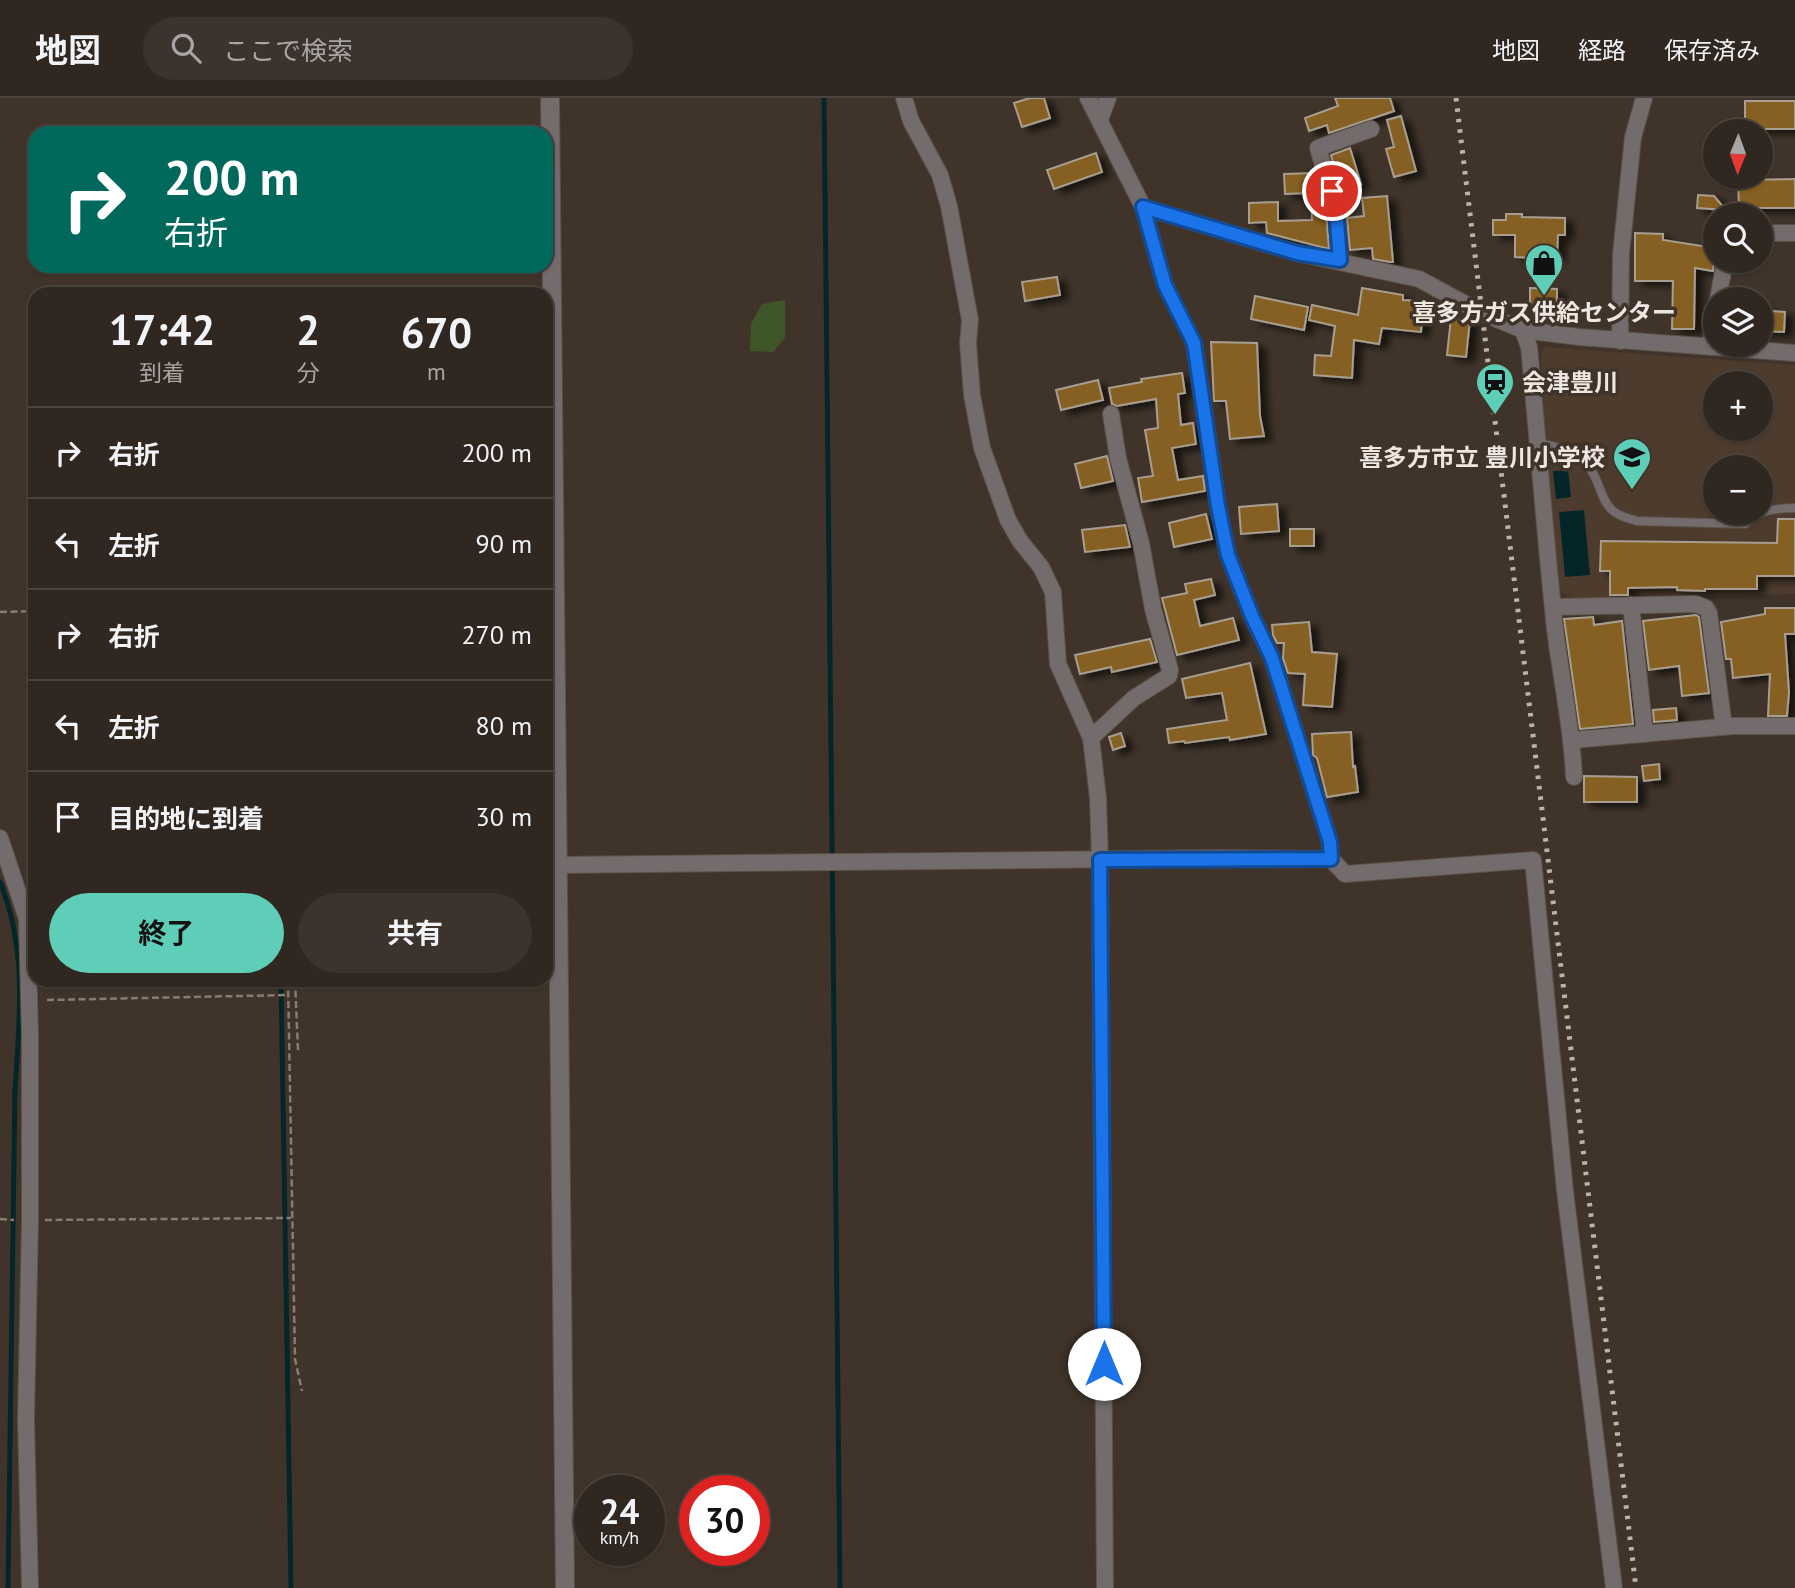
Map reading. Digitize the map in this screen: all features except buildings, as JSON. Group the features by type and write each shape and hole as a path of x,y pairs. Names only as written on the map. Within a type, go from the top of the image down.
{"street":[{"path":"550,98 550,126"},
{"path":"904,98 911,121 940,174 949,206 970,320 968,343 972,395 984,455 1008,520 1020,541 1041,567 1053,592 1058,664 1091,738 1098,798 1100,860 1105,1588"},
{"path":"1088,98 1143,207 1165,285 1194,343 1218,506 1228,555 1272,658 1330,842 1331,859 1345,874 1533,860 1566,1191 1614,1588"},
{"path":"1100,119 1108,98"},
{"path":"1620,341 1621,254 1633,137 1644,98"},
{"path":"1340,260 1336,210 1318,148 1371,129"},
{"path":"1143,207 1297,253 1340,260 1419,279 1482,313 1523,330 1620,341 1703,346"},
{"path":"1774,233 1795,233"},
{"path":"1523,330 1529,347 1553,607 1559,662 1573,740 1574,777"},
{"path":"1773,351 1795,353"},
{"path":"1091,738 1134,698 1169,676 1170,670 1118,458 1111,414"},
{"path":"553,427 565,1588"},
{"path":"1553,607 1696,604 1706,608 1709,613 1724,727"},
{"path":"1631,606 1645,734"},
{"path":"1573,740 1724,727 1795,726"},
{"path":"0,838 27,919 28,960"},
{"path":"557,865 1331,859"},
{"path":"29,987 30,1220 26,1419 30,1588"}],"lane":[{"path":"1538,444 1558,447 1578,457 1590,468 1603,498 1612,510 1637,521 1745,524 1751,518 1777,508 1795,508"}],"path":[{"path":"0,612 28,611"},
{"path":"288,987 295,1359 302,1391"},
{"path":"295,987 298,1050"},
{"path":"29,1000 288,995"},
{"path":"0,1219 292,1218"}],"shaded area":[{"name":"喜多方市立 豊川小学校","path":"1544,347 1795,365 1795,594 1573,598 1562,593 1556,584 1541,367"}],"green space":[{"path":"785,300 785,338 773,352 750,351 751,324 762,304"}],"water":[{"path":"1568,470 1571,497 1556,499 1553,471"},
{"path":"1584,510 1590,575 1565,577 1559,512"}],"waterway":[{"path":"824,98 840,1588"},
{"path":"0,882 14,932 20,983 15,1088 8,1588"},
{"path":"281,987 291,1588"}],"railway":[{"path":"1456,98 1636,1588"}],"place":[{"name":"喜多方ガス供給センター","path":"1544,297"},
{"name":"会津豊川","path":"1495,416"},
{"name":"喜多方市立 豊川小学校","path":"1632,491"}],"route":[{"path":"1104,1364 1100,860 1331,859 1330,842 1272,658 1228,555 1218,506 1194,343 1165,285 1143,207 1297,253 1340,260 1332,191"}]}
